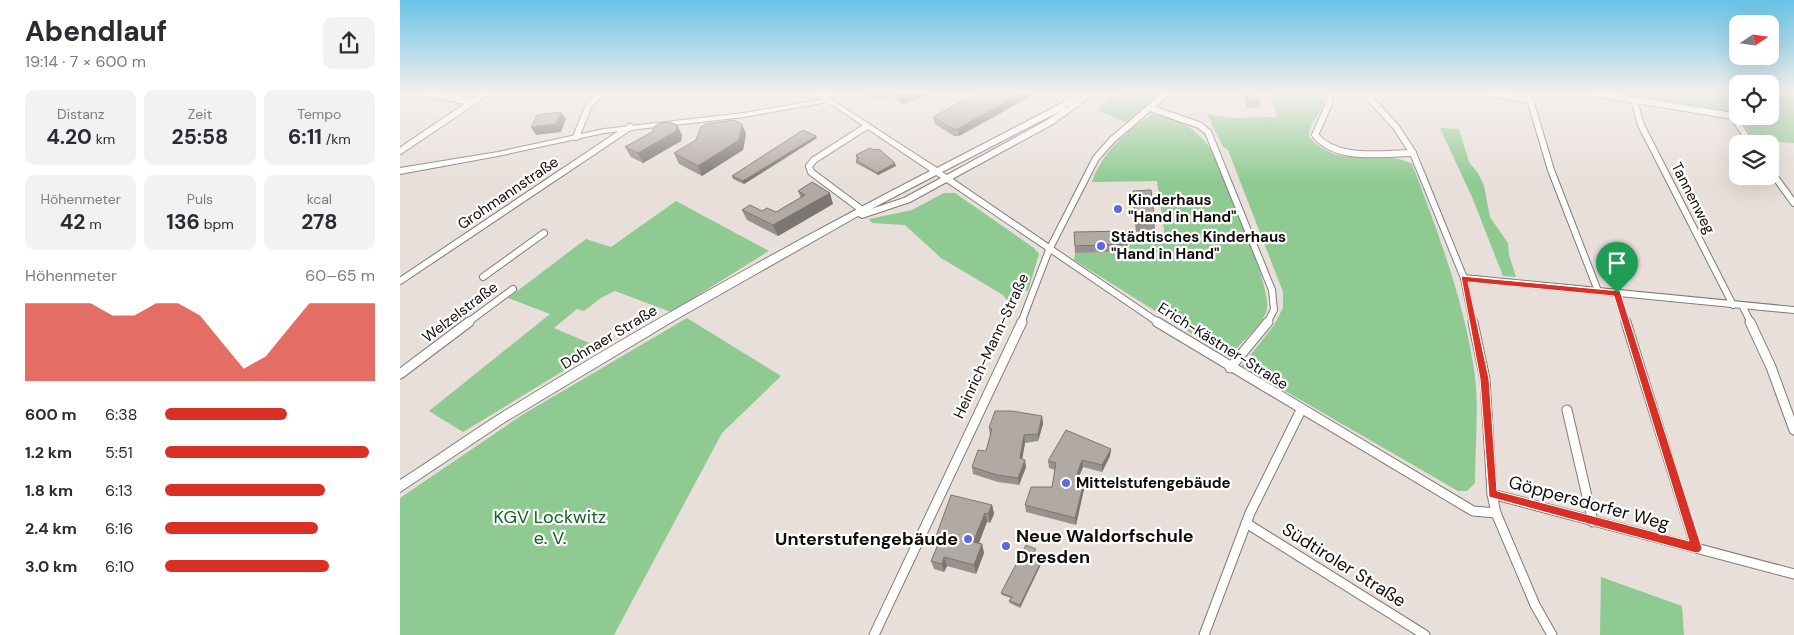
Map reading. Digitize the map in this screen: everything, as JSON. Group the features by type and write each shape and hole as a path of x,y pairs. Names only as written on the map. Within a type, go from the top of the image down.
{"main road":[{"path":"400,172 630,127 668,123"},
{"path":"862,123 946,178"},
{"name":"Dohnaer Straße","path":"400,487 493,424 671,317 862,210 1031,123"},
{"name":"Dohnaer Straße","path":"840,224 892,207 1047,123"}],"street":[{"path":"400,151 442,123"},
{"path":"576,137 582,123"},
{"name":"Heinrich-Mann-Straße","path":"874,635 962,445 1029,307 1049,250 1096,158 1133,123"},
{"path":"1192,123 1208,132 1272,290 1274,310 1270,320 1230,368"},
{"path":"1319,123 1315,129 1315,135 1321,143 1333,151 1344,154 1413,153"},
{"path":"1392,123 1413,153 1464,278 1485,379 1492,494 1496,513 1524,580 1552,635"},
{"path":"1537,123 1551,170 1598,292"},
{"name":"Tannenweg","path":"1640,123 1771,368 1794,430"},
{"path":"1737,123 1745,135"},
{"path":"862,210 811,172 809,166 814,160 867,126"},
{"name":"Grohmannstraße","path":"400,281 630,127"},
{"name":"Erich-Kästner-Straße","path":"946,178 1049,250 1230,368 1473,511 1496,513"},
{"path":"1779,182 1794,203"},
{"name":"Welzelstraße","path":"483,277 544,233"},
{"path":"1464,278 1794,310"},
{"name":"Welzelstraße","path":"400,374 512,289"},
{"path":"1617,293 1696,548"},
{"path":"1204,635 1246,523 1301,410"},
{"path":"1567,410 1593,522"},
{"name":"Göppersdorfer Weg","path":"1492,494 1794,574"},
{"name":"Südtiroler Straße","path":"1246,523 1425,635"}],"green space":[{"path":"1140,123 1181,123 1200,136 1211,149 1245,230 1262,277 1267,309 1262,320 1252,332 1227,356 1074,260 1075,253 1129,252 1130,242 1162,241 1161,236 1165,236 1157,181 1092,182 1108,152"},
{"path":"1211,123 1313,123 1309,137 1322,148 1335,154 1348,157 1386,157 1412,164 1450,268 1465,322 1475,376 1477,402 1475,483 1467,491 1458,491 1242,366 1274,325 1283,308 1283,292 1228,150 1223,147"},
{"path":"1779,123 1794,123 1794,143 1779,142 1779,135 1751,135 1745,125 1779,125"},
{"path":"1440,128 1459,129 1469,162 1478,173 1484,186 1490,217 1508,243 1509,255 1516,277 1503,276 1472,197"},
{"path":"944,193 955,193 1034,248 1039,254 1028,291 1022,289 1019,300 1008,301 1003,295 941,258 905,225 872,223 869,219 912,210"},
{"path":"676,201 769,251 671,312 615,291 601,298 584,311 577,309 554,328 601,348 463,432 429,411 550,314 508,298 586,239 611,247"},
{"name":"KGV Lockwitz e. V.","path":"687,318 781,376 722,433 614,635 400,635 400,498 522,415"},
{"path":"1601,577 1682,606 1684,635 1600,635"}],"building":[{"path":"533,123 557,123 556,124 531,127"},
{"path":"660,123 671,123 677,125 676,131 638,153 625,147 652,132 655,126"},
{"path":"739,123 742,124 739,140 698,166 674,153 696,140 701,127 706,124"},
{"path":"942,123 968,123 957,129 953,129"},
{"path":"803,130 816,136 743,181 732,176"},
{"path":"870,148 874,150 879,149 895,163 877,173 856,160 859,158 856,155"},
{"path":"812,182 830,193 773,225 742,210 750,205 762,211 767,208 776,212 805,195 798,191"},
{"path":"1151,190 1155,223 1136,224 1133,191"},
{"path":"1127,231 1128,244 1075,246 1074,232"},
{"path":"995,411 1012,411 1042,416 1038,434 1024,435 1020,458 1025,460 1018,478 997,475 972,467 978,450 986,451 992,429 989,428"},
{"name":"Mittelstufengebäude","path":"1066,430 1111,449 1102,465 1082,460 1075,480 1084,482 1075,518 1025,505 1031,487 1052,487 1056,463 1048,461"},
{"name":"Unterstufengebäude","path":"951,495 992,505 988,514 985,513 973,542 982,544 974,565 944,557 942,564 931,561 940,540 935,539"},
{"path":"1026,545 1036,549 1033,554 1043,558 1020,605 1009,601 1012,597 1001,593"}],"place":[{"name":"Kinderhaus \"Hand in Hand\"","path":"1118,209"},
{"name":"Städtisches Kinderhaus \"Hand in Hand\"","path":"1101,246"},
{"name":"Mittelstufengebäude","path":"1066,483"},
{"name":"Unterstufengebäude","path":"968,539"},
{"name":"Neue Waldorfschule Dresden","path":"1006,546"}],"route":[{"path":"1464,278 1617,293 1696,548 1492,494 1485,379 1464,278"}]}
